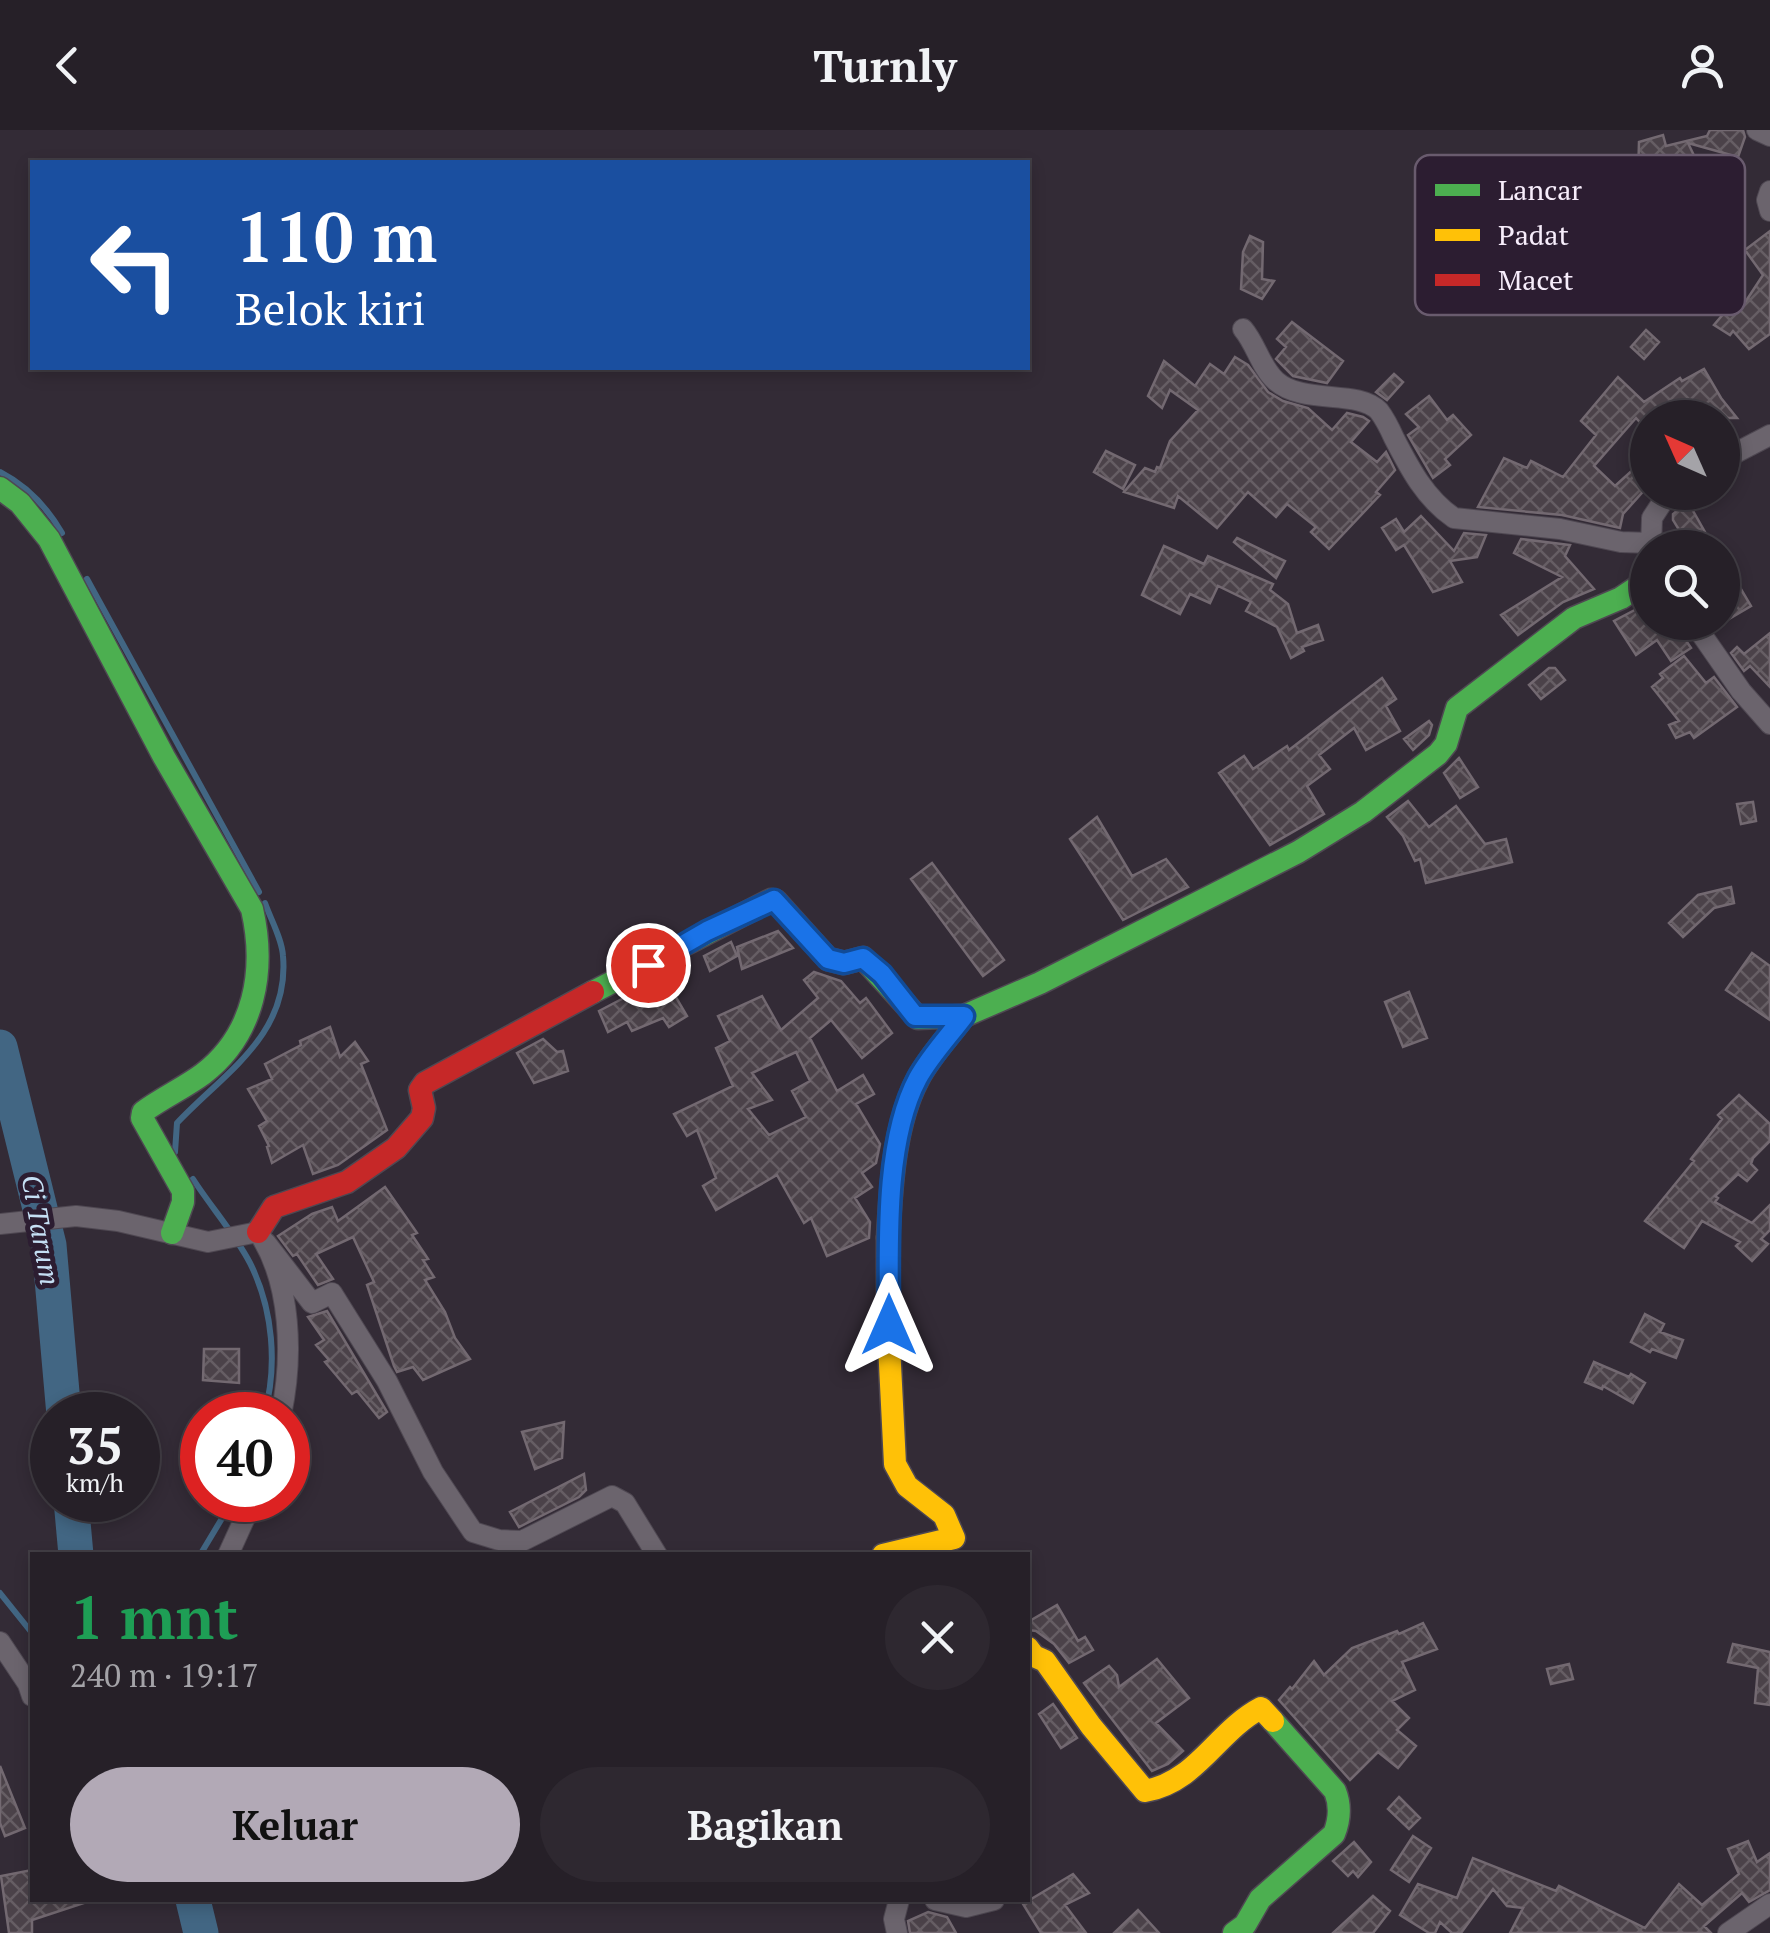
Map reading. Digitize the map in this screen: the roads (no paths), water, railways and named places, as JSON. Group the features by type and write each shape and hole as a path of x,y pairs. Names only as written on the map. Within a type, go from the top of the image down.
{"street":[{"path":"1757,130 1770,136"},
{"path":"1770,191 1770,211"},
{"path":"1243,329 1267,370 1282,386 1313,397 1364,402 1379,411 1417,482 1454,518 1560,529 1630,543"},
{"path":"1740,451 1770,435"},
{"path":"0,488 20,503 49,540 164,757 252,910 258,928 256,988 239,1032 203,1074 150,1106 142,1118 178,1177 184,1196 172,1233"},
{"path":"258,1236 274,1207 347,1182 396,1148 422,1118 420,1090 424,1083 480,1050 771,900 828,959 844,963 863,958 874,966 915,1016 964,1016 1040,984 1298,852 1363,812 1444,748 1459,706 1542,638 1630,592"},
{"path":"1706,640 1770,724"},
{"path":"901,1552 947,1542 954,1536 944,1511 908,1488 895,1464 889,1357 889,1194 912,1092 919,1076 964,1016"},
{"path":"0,1223 76,1216 213,1242 258,1236"},
{"path":"258,1236 279,1277 286,1333 286,1392"},
{"path":"258,1236 312,1303 332,1293 344,1309 387,1381 433,1472 473,1532 498,1540 522,1541 612,1496 626,1503 655,1552"},
{"path":"229,1552 243,1522"},
{"path":"0,1642 30,1690"},
{"path":"1030,1650 1045,1661 1091,1726 1145,1791 1178,1779 1204,1758 1230,1727 1262,1708 1334,1791 1340,1810 1334,1834 1260,1899 1245,1925 1234,1933"},
{"path":"897,1933 894,1919 898,1902"},
{"path":"944,1902 966,1907 986,1902"},
{"path":"1728,1933 1770,1904"}],"waterway":[{"path":"0,472 36,498 62,533"},
{"path":"87,579 259,892"},
{"path":"175,1152 177,1123 250,1050 276,1008 283,956 265,903"},
{"name":"Ci Tarum","path":"0,1047 49,1245 62,1392"},
{"path":"193,1179 244,1252 258,1281 271,1338 269,1392"},
{"name":"Ci Tarum","path":"73,1522 76,1552"},
{"path":"202,1552 220,1522"},
{"path":"0,1593 30,1630"},
{"name":"Ci Tarum","path":"193,1902 201,1933"}]}
